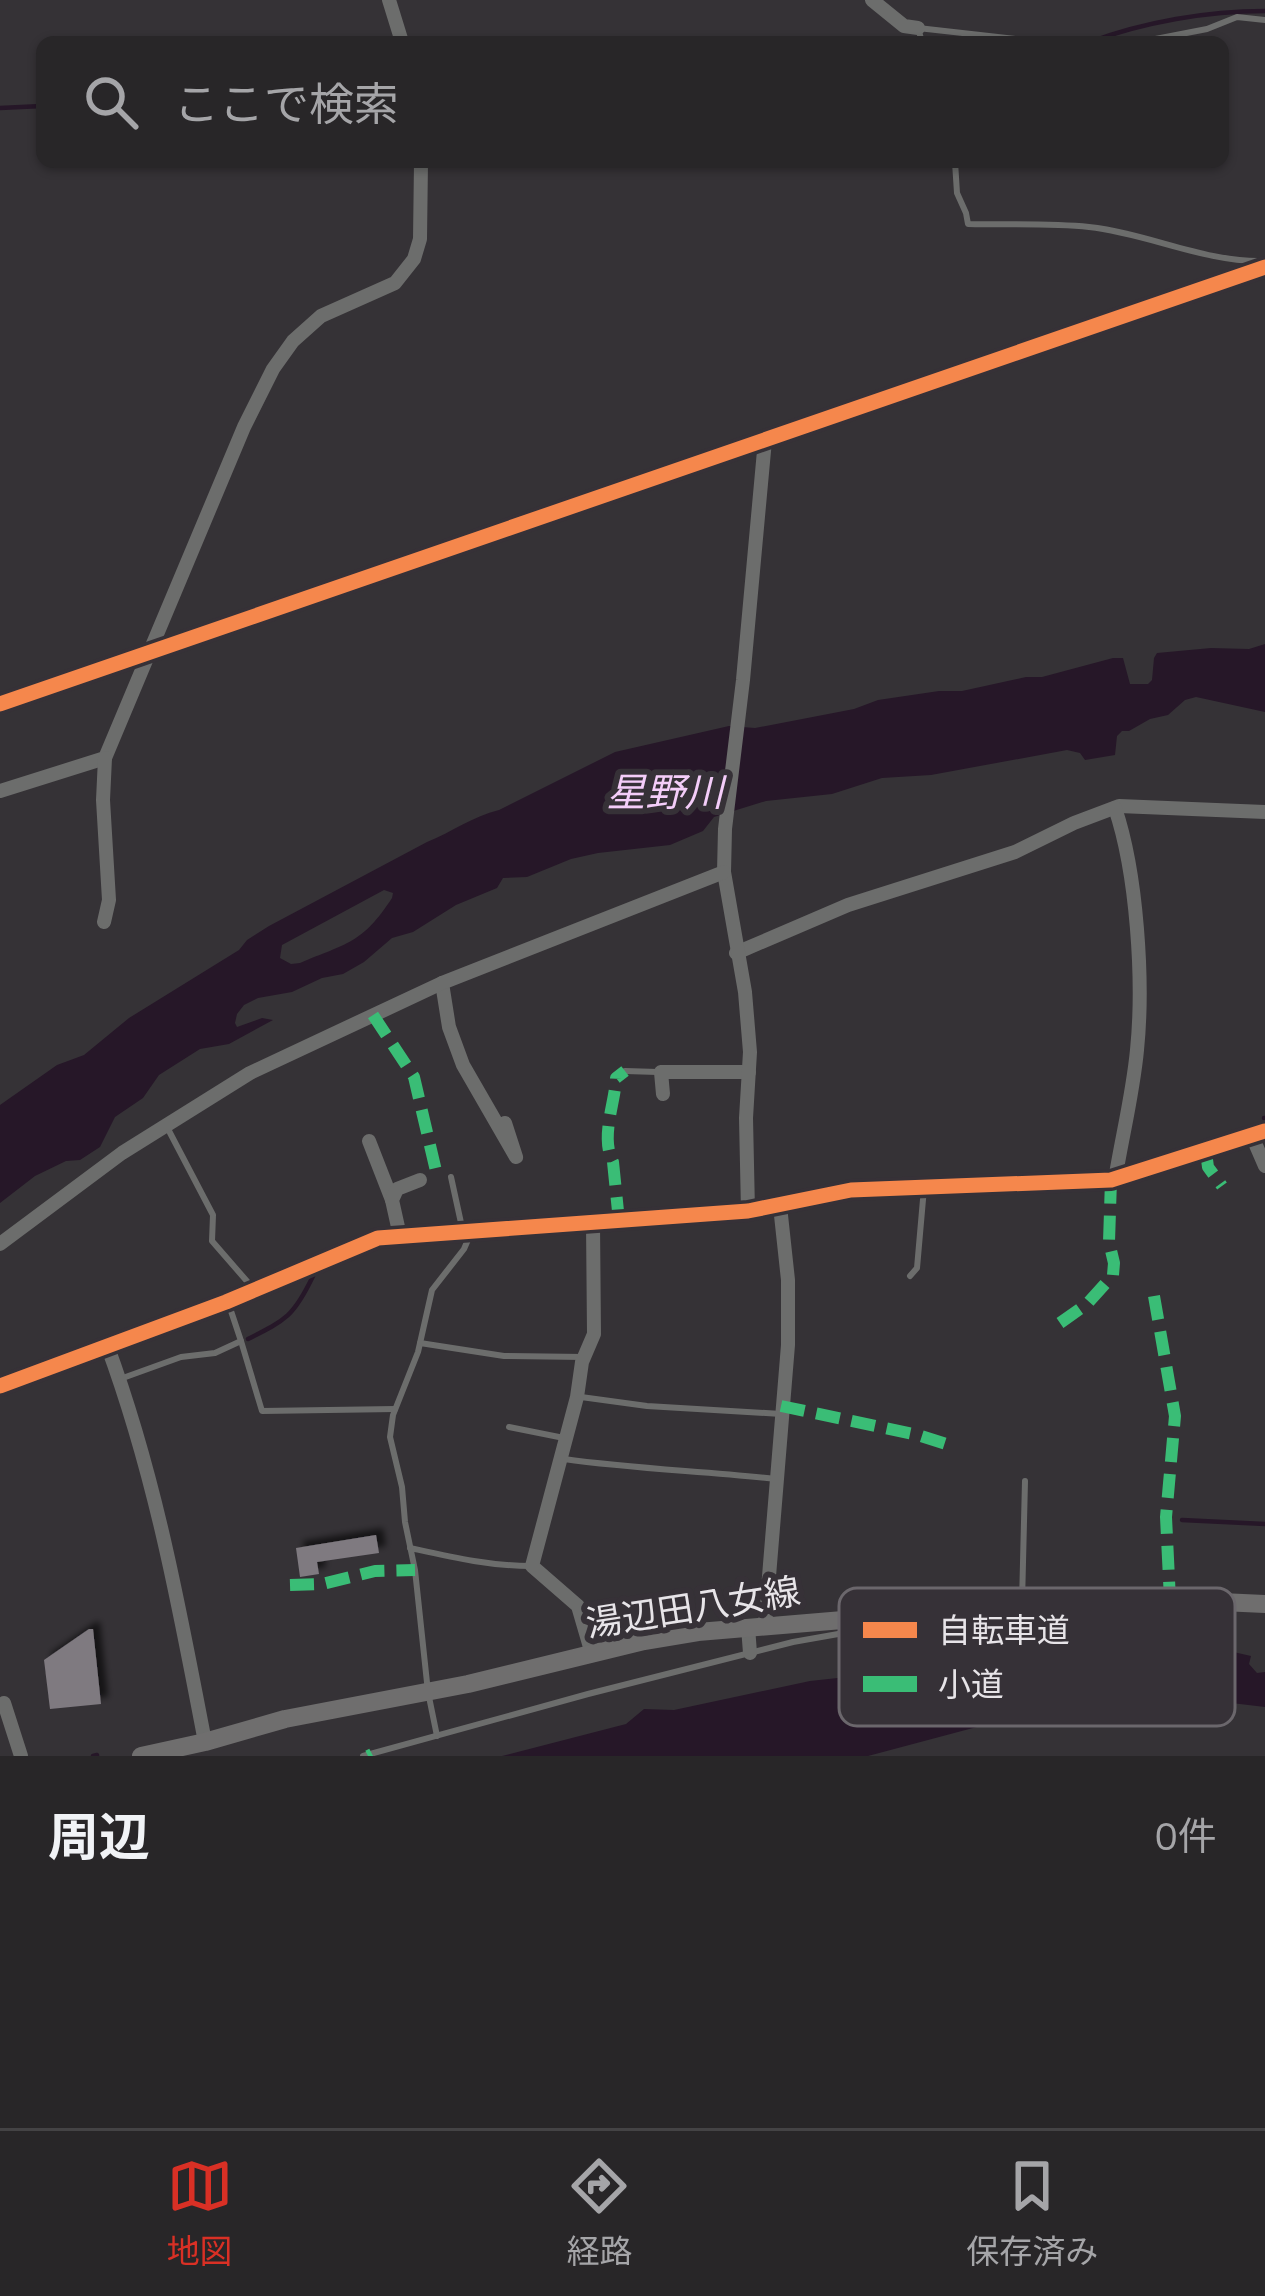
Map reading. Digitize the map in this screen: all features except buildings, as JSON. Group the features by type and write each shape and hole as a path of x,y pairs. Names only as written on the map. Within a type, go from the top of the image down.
{"main road":[{"name":"湯辺田八女線","path":"1235,1603 1265,1604"},
{"name":"湯辺田八女線","path":"141,1756 644,1641 839,1619"}],"street":[{"path":"389,0 400,36"},
{"path":"872,0 920,35"},
{"path":"104,922 109,900 105,758 244,427 293,340 321,316 395,284 414,259 420,239 422,168"},
{"path":"0,704 1265,264"},
{"path":"748,1211 750,1052 745,992 724,872 765,440"},
{"path":"0,791 105,758"},
{"path":"736,952 848,905 1015,852 1115,808 1265,812"},
{"path":"1114,1180 1137,1048 1138,938 1123,829 1115,808"},
{"path":"0,1244 122,1153 250,1072 442,983 724,872"},
{"path":"442,983 449,1027 463,1065 516,1157 505,1123"},
{"path":"663,1094 661,1072 749,1072"},
{"path":"0,1386 228,1301 378,1238 748,1211 850,1190 1114,1180 1258,1134 1265,1166"},
{"path":"369,1141 400,1236"},
{"path":"392,1200 397,1189 420,1180"},
{"path":"750,1653 776,1478 788,1345 788,1280 780,1206"},
{"path":"592,1654 578,1606 532,1566 584,1357 594,1334 593,1223"},
{"path":"107,1345 134,1418 168,1552 205,1742"},
{"path":"4,1703 21,1756"}],"lane":[{"path":"1171,36 1237,17 1265,20"},
{"path":"955,168 957,193 968,224 1089,227 1265,264"},
{"path":"625,1070 661,1072"},
{"path":"166,1125 213,1215 212,1241 254,1290"},
{"path":"437,1736 402,1487 390,1437 432,1290 464,1249 467,1232 451,1177"},
{"path":"910,1276 917,1268 924,1188"},
{"path":"228,1301 262,1411 395,1409"},
{"path":"119,1379 181,1357 215,1353 241,1341"},
{"path":"420,1343 504,1356 584,1357"},
{"path":"577,1397 781,1414"},
{"path":"509,1426 566,1438"},
{"path":"560,1458 776,1478"},
{"path":"1022,1588 1025,1481"},
{"path":"410,1548 489,1565 532,1566"},
{"path":"363,1756 588,1694 839,1634"}],"water":[{"name":"星野川","path":"1265,644 1265,712 1196,697 1168,715 1122,731 1115,755 1085,760 1080,753 1067,750 931,775 882,778 832,794 766,801 714,817 703,831 670,845 598,853 527,877 503,878 497,888 456,905 413,932 392,938 343,974 244,1005 237,1014 237,1027 262,1018 273,1020 229,1044 200,1049 159,1075 143,1098 115,1117 100,1147 80,1160 66,1161 35,1176 0,1203 0,1105 57,1065 84,1055 129,1018 269,926 427,842 615,752 729,726 755,728 878,700 1042,677 1113,658 1123,658 1130,684 1148,684 1157,653 1249,649","holes":["384,890 393,893 372,925 352,940 300,963 280,958 282,945"]},
{"path":"1235,1652 1251,1656 1249,1664 1257,1673 1265,1672 1265,1707 1235,1703"},
{"path":"839,1678 839,1726 981,1726 868,1756 502,1756 626,1724 644,1709 674,1710"}],"waterway":[{"path":"1109,36 1176,19 1265,11"},
{"path":"0,108 36,106"},
{"path":"248,1339 288,1315 313,1276"},
{"path":"1182,1520 1265,1524"},
{"path":"93,1756 97,1755"}],"marked path":[{"path":"373,1015 414,1077 436,1171"},
{"path":"619,1221 608,1131 616,1078 625,1071"},
{"path":"1206,1152 1208,1167 1222,1186"},
{"path":"1060,1323 1087,1304 1113,1275 1111,1180"},
{"path":"1154,1296 1175,1416 1166,1517 1169,1588"},
{"path":"781,1406 949,1445"},
{"path":"290,1585 322,1584 375,1571 415,1570"},
{"path":"368,1756 372,1754"}],"cycle path":[{"path":"0,704 1265,267"},
{"path":"0,1386 226,1302 378,1238 748,1211 851,1190 1111,1180 1265,1131"}]}
